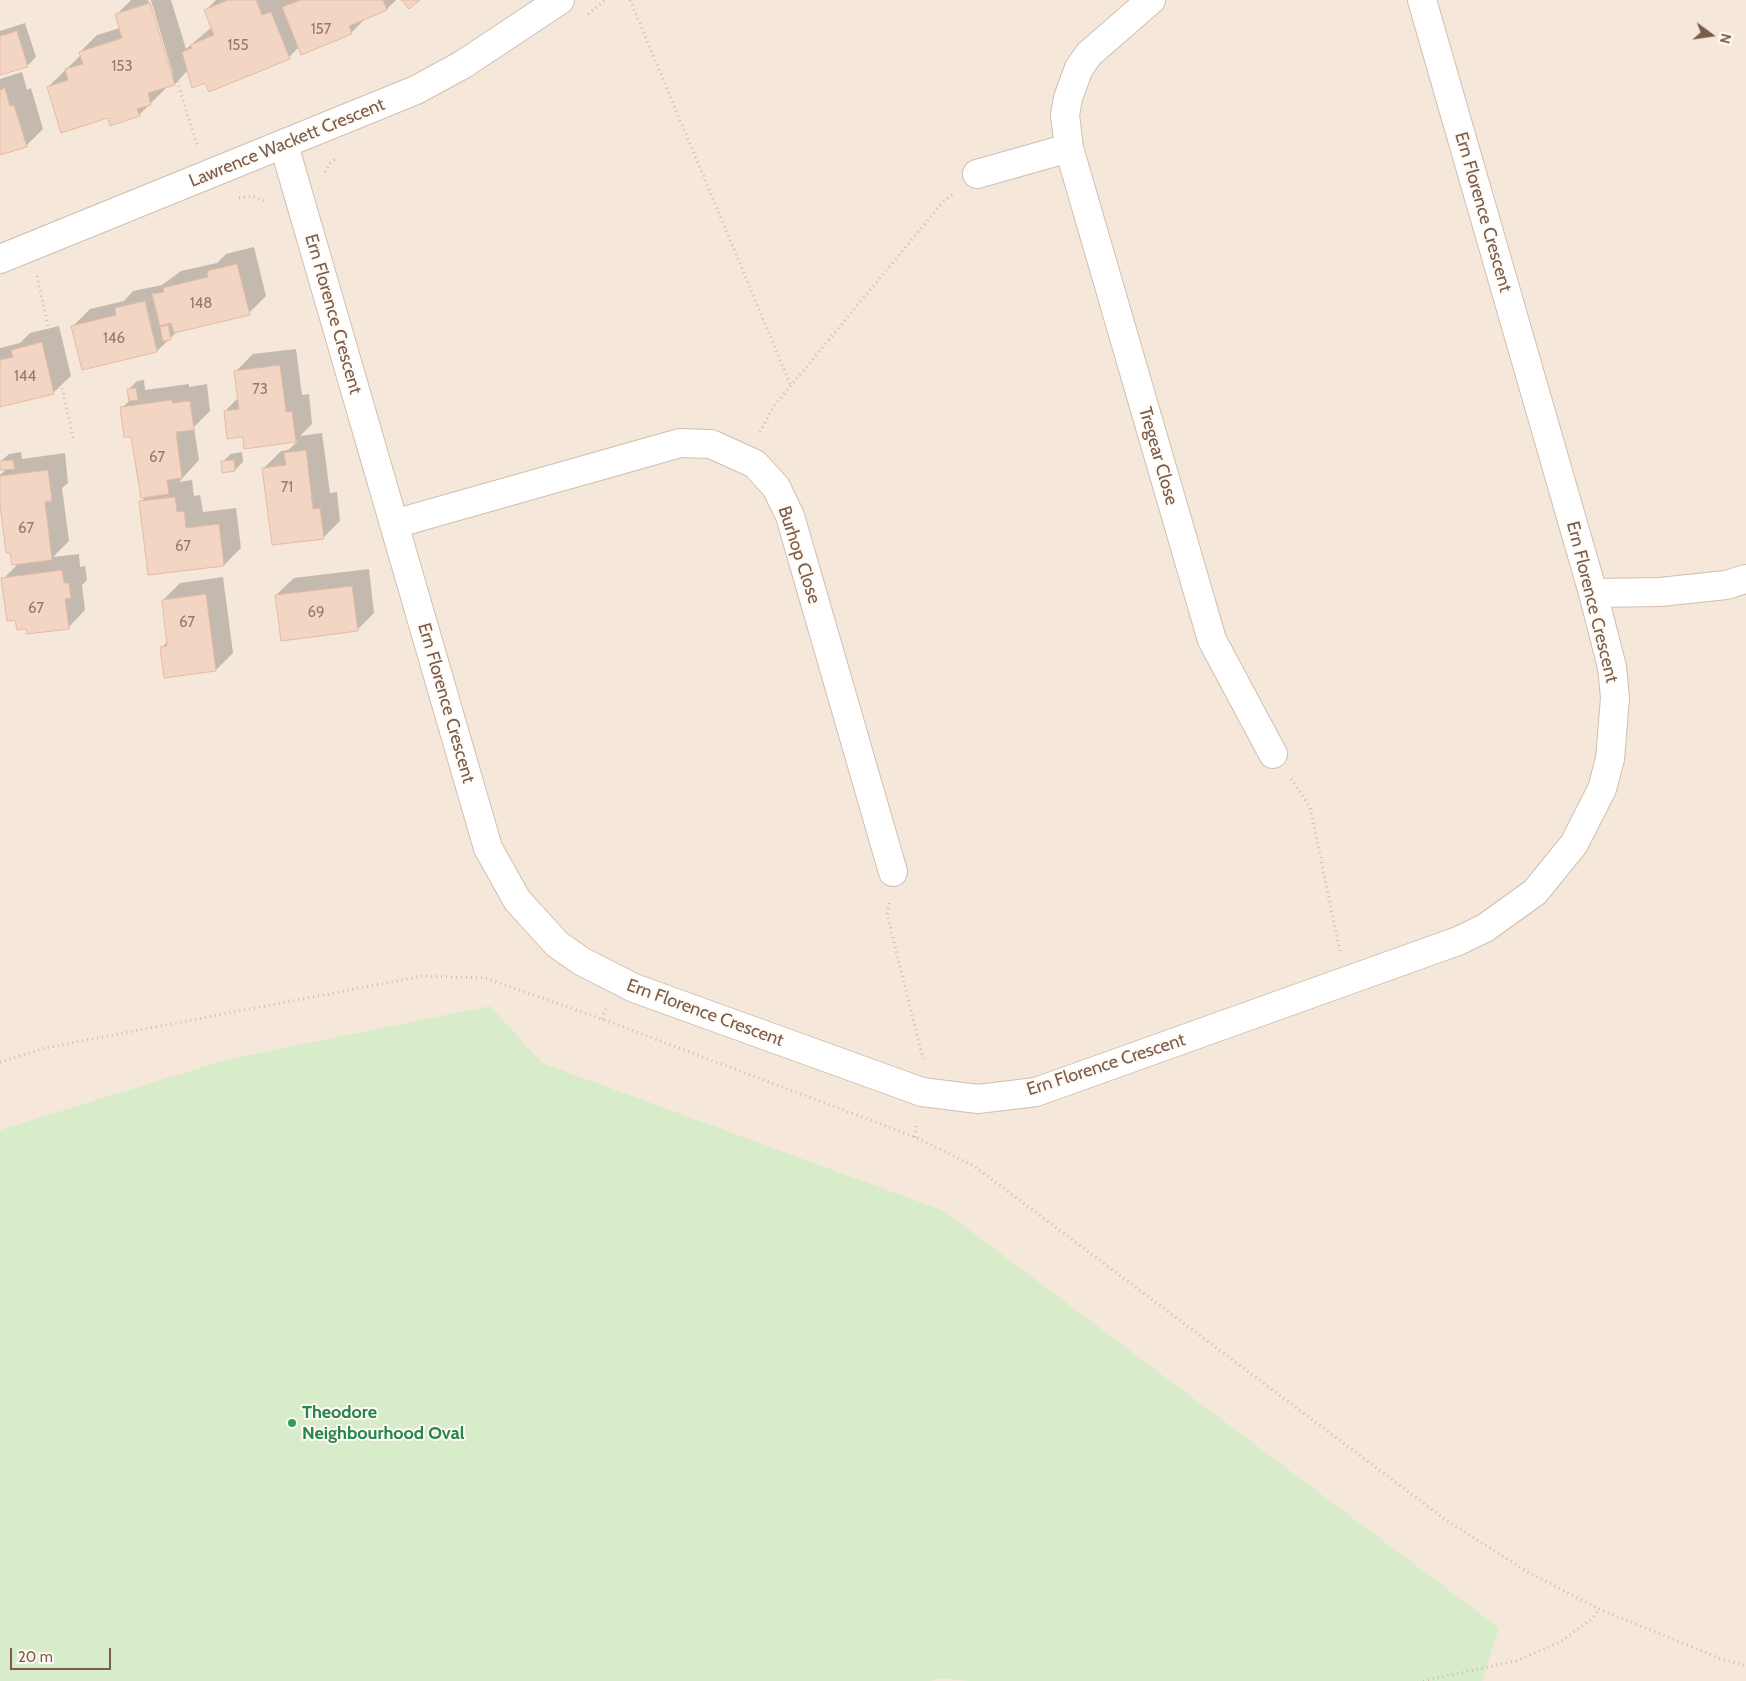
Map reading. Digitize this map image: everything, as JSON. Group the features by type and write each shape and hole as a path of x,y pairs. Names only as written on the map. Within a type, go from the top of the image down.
{"street":[{"name":"Lawrence Wackett Crescent","path":"0,259 416,90 446,74 560,0"},
{"name":"Tregear Close","path":"1151,0 1089,54 1079,68 1068,98 1065,115 1069,148 1212,640 1273,754"},
{"name":"Ern Florence Crescent","path":"284,145 488,848 517,900 557,944 581,961 634,988 922,1092 978,1099 1036,1092 1458,941 1485,928 1535,892 1574,844 1602,789 1610,759 1615,698 1612,667 1593,593 1422,0"},
{"path":"977,174 1069,148"},
{"name":"Burhop Close","path":"394,524 680,443 711,444 755,464 776,487 790,516 893,872"},
{"path":"1593,593 1660,592 1726,584 1746,579"}],"path":[{"path":"152,0 198,146"},
{"path":"630,0 791,386"},
{"path":"745,459 774,406 943,202 977,174"},
{"path":"251,196 265,199 273,206"},
{"path":"25,249 38,277 74,441"},
{"path":"1273,754 1310,808 1340,952"},
{"path":"893,872 887,914 923,1063"},
{"path":"0,1062 45,1048 423,976 485,978 611,1022 915,1137 974,1166 1446,1520 1526,1571 1599,1609 1719,1658 1746,1666"},
{"path":"1423,1681 1516,1660 1560,1642 1592,1619 1599,1609"}],"shaded area":[{"path":"0,0 1746,0 1746,1681 0,1681"}],"green space":[{"path":"490,1006 542,1063 944,1211 1499,1628 1482,1681 967,1681 944,1678 929,1681 0,1681 0,1130 225,1060"}],"building":[{"path":"228,0 256,0 262,15 271,12 290,59 209,92 205,83 192,88 182,52 192,48 190,45 214,35 204,10"},
{"path":"301,0 383,0 387,10 349,26 352,34 301,55 282,7"},
{"path":"401,0 420,0 409,9"},
{"path":"150,3 175,85 148,93 151,105 137,109 140,116 110,126 108,118 61,133 47,87 68,80 65,69 83,64 79,52 122,38 115,14"},
{"path":"17,31 28,67 0,75 0,36"},
{"path":"5,88 10,106 14,105 27,147 0,155 0,90"},
{"path":"237,264 250,315 174,333 171,323 160,326 152,294 164,292 163,288 208,277 207,271"},
{"path":"145,301 157,352 82,370 71,326 116,315 115,308"},
{"path":"168,325 171,340 163,341 160,327"},
{"path":"42,342 54,394 0,407 0,360 13,357 11,350"},
{"path":"280,365 286,412 292,411 296,442 244,449 243,437 227,439 224,411 239,409 234,371"},
{"path":"136,388 138,400 129,401 127,389"},
{"path":"172,400 172,403 190,401 194,430 176,432 182,478 167,480 169,494 141,498 131,437 124,437 120,407"},
{"path":"306,450 313,509 320,508 324,539 272,545 262,468 286,465 284,453"},
{"path":"13,460 15,469 0,470 0,461"},
{"path":"234,460 235,471 222,473 221,461"},
{"path":"48,470 52,501 45,502 52,560 12,565 10,553 6,553 0,505 0,476"},
{"path":"175,497 177,512 184,511 186,528 219,524 224,566 148,575 139,501"},
{"path":"62,570 64,583 69,583 71,598 65,599 69,629 27,634 26,629 17,630 15,620 7,621 1,578"},
{"path":"352,586 358,631 281,641 275,595"},
{"path":"206,594 216,671 164,678 160,647 167,646 162,600"}],"place":[{"name":"Theodore Neighbourhood Oval","path":"292,1423"}]}
